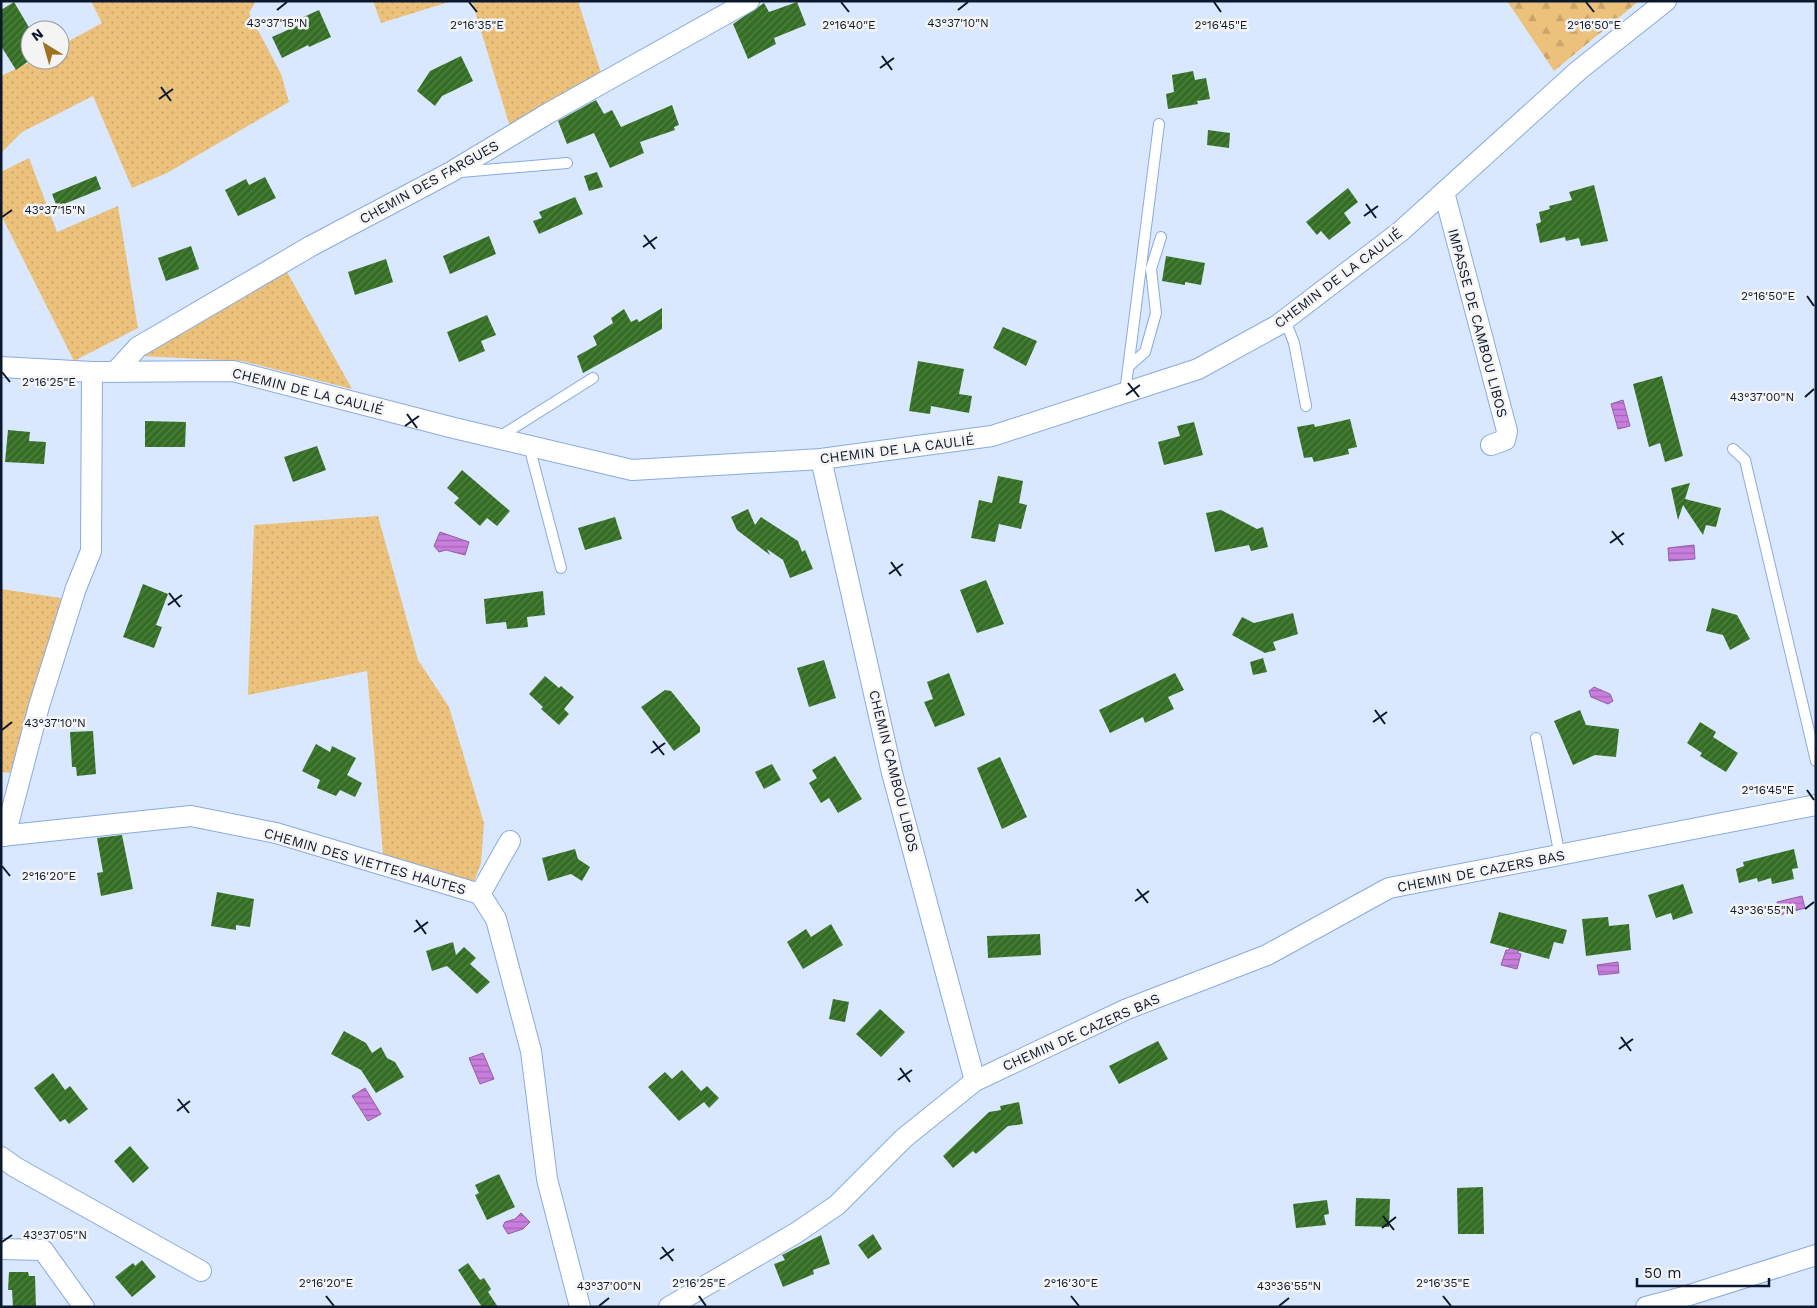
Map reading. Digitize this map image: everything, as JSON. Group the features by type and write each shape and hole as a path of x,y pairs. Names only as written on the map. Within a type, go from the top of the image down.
{"street":[{"name":"CHEMIN DES FARGUES","path":"116,371 138,347 311,246 450,172 547,114 749,1"},
{"name":"CHEMIN DE LA CAULIÉ","path":"1,367 92,372 233,371 528,446 632,470 821,459 992,436 1198,369 1286,320 1401,232 1579,70 1666,1"},
{"name":"IMPASSE DE CAMBOU LIBOS","path":"1444,192 1507,430 1505,440 1491,445"},
{"path":"3,836 38,706 76,588 91,551 92,372"},
{"name":"CHEMIN CAMBOU LIBOS","path":"821,459 892,773 975,1080"},
{"name":"CHEMIN DE CAZERS BAS","path":"975,1080 1127,1008 1267,955 1389,888 1816,805"},
{"name":"CHEMIN DES VIETTES HAUTES","path":"3,836 192,816 276,833 480,894 496,919 531,1051 547,1179 580,1307"},
{"path":"480,894 510,841"},
{"path":"669,1307 796,1233 837,1205 904,1138 975,1080"},
{"path":"1,1157 14,1167 201,1271"},
{"path":"1,1250 43,1250 84,1307"},
{"path":"1646,1307 1816,1255"}],"lane":[{"path":"1126,392 1158,124"},
{"path":"450,172 567,163"},
{"path":"1129,366 1145,352 1156,313 1151,269 1161,237"},
{"path":"1286,320 1294,344 1306,406"},
{"path":"497,438 593,378"},
{"path":"528,446 561,568"},
{"path":"1734,449 1745,460 1816,761"},
{"path":"1536,738 1560,856"}],"green space":[{"path":"91,1 256,1 249,13 281,74 289,102 167,173 132,188 93,96 22,132 1,153 1,76 20,67 20,70 70,70 70,41 102,23"},
{"path":"373,1 452,1 381,23"},
{"path":"472,1 578,1 601,73 510,127"},
{"path":"1507,1 1639,1 1554,71"},
{"path":"29,158 57,232 118,206 138,328 74,361 1,215 1,172"},
{"path":"287,272 352,389 242,361 141,356"},
{"path":"378,516 418,660 449,707 484,823 481,863 473,884 383,854 367,671 248,695 254,525"},
{"path":"1,589 67,599 10,773 1,772"}],"shaded area":[{"path":"1623,400 1630,426 1618,429 1611,404"},
{"path":"440,532 469,542 465,555 446,550 439,552 434,546"},
{"path":"1694,545 1695,559 1669,561 1668,548"},
{"path":"1594,687 1610,694 1613,701 1608,704 1591,697 1589,691"},
{"path":"1802,896 1805,908 1780,915 1777,902"},
{"path":"1511,943 1520,945 1518,953 1521,954 1517,969 1501,965 1506,950 1509,950"},
{"path":"1618,962 1619,973 1599,975 1597,965"},
{"path":"483,1053 494,1079 480,1084 469,1058"},
{"path":"365,1088 381,1114 368,1121 352,1096"},
{"path":"521,1213 530,1222 523,1229 508,1234 503,1226 505,1222 515,1219"}],"building":[{"path":"14,2 25,20 20,20 20,67 16,70 1,46 1,10"},
{"path":"797,2 806,25 774,38 776,44 748,59 733,24 764,3 769,12"},
{"path":"319,10 331,37 309,47 308,45 282,58 272,37 301,24 299,19"},
{"path":"461,56 473,81 442,96 435,106 417,91 430,71"},
{"path":"1193,71 1195,80 1206,78 1210,99 1197,101 1198,104 1168,109 1166,94 1174,92 1172,75"},
{"path":"596,100 604,114 612,110 621,127 672,105 679,125 674,127 675,130 640,142 644,153 610,168 594,133 567,144 558,121"},
{"path":"1208,130 1230,133 1229,148 1207,145"},
{"path":"597,172 603,187 589,191 584,176"},
{"path":"96,176 101,189 57,207 52,194"},
{"path":"265,177 276,198 238,216 225,190 246,179 249,185"},
{"path":"1594,185 1608,241 1581,246 1579,238 1566,241 1565,237 1540,243 1536,224 1541,222 1539,212 1550,209 1549,206 1572,200 1569,192"},
{"path":"1348,188 1358,202 1344,213 1351,223 1329,240 1321,231 1317,235 1306,222"},
{"path":"575,197 583,214 539,234 533,221 542,218 539,212"},
{"path":"489,236 496,254 450,274 443,256"},
{"path":"191,246 199,269 166,281 158,258"},
{"path":"1166,256 1205,263 1201,285 1185,282 1185,285 1162,281"},
{"path":"386,259 393,282 355,295 348,272"},
{"path":"662,308 662,329 583,373 577,356 597,345 593,336 613,323 611,318 624,309 631,322 637,319 639,322"},
{"path":"487,315 496,335 481,341 485,351 459,362 447,332"},
{"path":"1003,327 1037,341 1026,366 993,348"},
{"path":"918,361 964,369 959,394 972,396 969,413 931,406 930,414 909,411"},
{"path":"1662,376 1683,456 1665,462 1660,443 1649,447 1633,384"},
{"path":"1350,419 1357,447 1348,449 1349,454 1314,462 1312,457 1304,458 1297,427 1314,424 1315,427"},
{"path":"145,421 186,422 185,447 145,447"},
{"path":"1194,422 1203,455 1164,465 1158,442 1180,436 1177,426"},
{"path":"8,430 30,432 29,441 46,442 44,464 5,462"},
{"path":"317,446 326,470 293,482 284,457"},
{"path":"462,470 510,511 497,526 487,518 480,526 454,503 459,498 447,488"},
{"path":"998,476 1023,481 1019,503 1027,505 1021,529 999,524 995,542 971,538 979,500 992,503"},
{"path":"1690,483 1685,499 1721,508 1716,527 1706,525 1703,535 1683,505 1678,520 1671,488"},
{"path":"748,509 755,525 761,517 798,541 802,552 805,550 813,569 790,578 783,560 767,549 770,555 737,530 731,517"},
{"path":"1221,510 1257,529 1263,527 1268,547 1251,551 1249,545 1215,552 1206,513"},
{"path":"615,517 622,539 585,550 578,528"},
{"path":"986,580 1004,624 977,633 960,590"},
{"path":"143,584 168,594 156,625 162,627 154,648 123,637"},
{"path":"543,591 545,615 527,617 528,627 507,629 506,622 486,624 484,599"},
{"path":"1712,608 1737,615 1750,639 1730,650 1723,635 1706,631"},
{"path":"1293,613 1298,634 1273,642 1276,650 1265,653 1232,635 1242,617 1254,623"},
{"path":"1263,658 1267,672 1253,675 1250,662"},
{"path":"824,660 836,698 809,707 797,668"},
{"path":"949,673 965,715 935,727 924,702 933,699 927,682"},
{"path":"1175,673 1184,690 1168,697 1174,709 1145,723 1143,717 1110,733 1099,710"},
{"path":"545,676 559,688 561,686 574,697 564,709 569,714 559,725 541,709 543,707 529,694"},
{"path":"665,690 671,691 700,727 700,732 674,751 641,707"},
{"path":"1580,710 1586,725 1619,729 1616,757 1595,755 1573,765 1554,721"},
{"path":"1700,722 1716,732 1713,737 1738,753 1726,772 1700,756 1702,753 1687,743"},
{"path":"93,731 96,774 77,776 76,767 72,767 70,732"},
{"path":"316,744 330,752 332,746 356,758 347,775 362,783 355,797 340,790 336,796 317,788 320,780 302,771"},
{"path":"835,756 862,799 838,813 829,798 821,803 809,783 817,778 812,770"},
{"path":"1000,757 1027,817 1002,829 977,768"},
{"path":"772,764 781,780 764,789 755,772"},
{"path":"122,835 133,889 101,896 97,873 103,872 97,838"},
{"path":"575,849 578,859 590,867 582,881 571,874 548,881 542,858"},
{"path":"1794,849 1798,868 1792,869 1794,879 1772,884 1771,878 1758,882 1757,878 1739,883 1736,869 1744,866 1743,862"},
{"path":"1683,884 1693,913 1673,920 1671,913 1656,918 1648,895"},
{"path":"217,892 254,899 250,927 236,925 236,930 211,926"},
{"path":"1499,912 1567,930 1563,944 1554,942 1549,959 1490,943"},
{"path":"1608,917 1609,926 1629,924 1631,950 1586,956 1582,919"},
{"path":"831,924 843,945 803,969 787,942 806,929 811,937"},
{"path":"1040,934 1041,955 988,958 987,936"},
{"path":"453,942 456,955 464,947 476,958 470,964 490,982 477,994 447,966 432,971 426,951"},
{"path":"833,999 849,1002 845,1022 829,1019"},
{"path":"880,1009 905,1032 881,1057 856,1034"},
{"path":"344,1031 366,1043 372,1053 381,1047 387,1058 395,1062 404,1077 376,1093 361,1070 331,1054"},
{"path":"1158,1041 1168,1059 1119,1084 1109,1066"},
{"path":"682,1070 701,1091 707,1086 719,1098 709,1108 704,1102 679,1121 648,1087 665,1072 672,1079"},
{"path":"53,1073 65,1090 70,1086 88,1109 69,1124 65,1119 60,1122 34,1088"},
{"path":"1019,1102 1023,1124 1008,1126 976,1154 973,1151 953,1168 943,1156 989,1112 1001,1110 1000,1106"},
{"path":"130,1146 149,1168 133,1183 114,1161"},
{"path":"499,1174 515,1207 487,1220 475,1195 479,1193 475,1185"},
{"path":"1483,1187 1484,1234 1458,1234 1457,1188"},
{"path":"1356,1198 1390,1199 1389,1227 1355,1226"},
{"path":"1327,1200 1329,1214 1324,1215 1326,1225 1296,1228 1293,1204"},
{"path":"873,1234 882,1249 868,1259 858,1245"},
{"path":"821,1235 830,1264 813,1270 814,1274 783,1287 774,1264 785,1260 782,1255"},
{"path":"142,1260 156,1277 132,1297 115,1277 133,1263 135,1266"},
{"path":"468,1263 480,1280 484,1278 491,1289 488,1292 498,1307 482,1307 458,1270"},
{"path":"9,1272 28,1272 29,1276 35,1276 36,1307 13,1307 12,1290 8,1290"}]}
